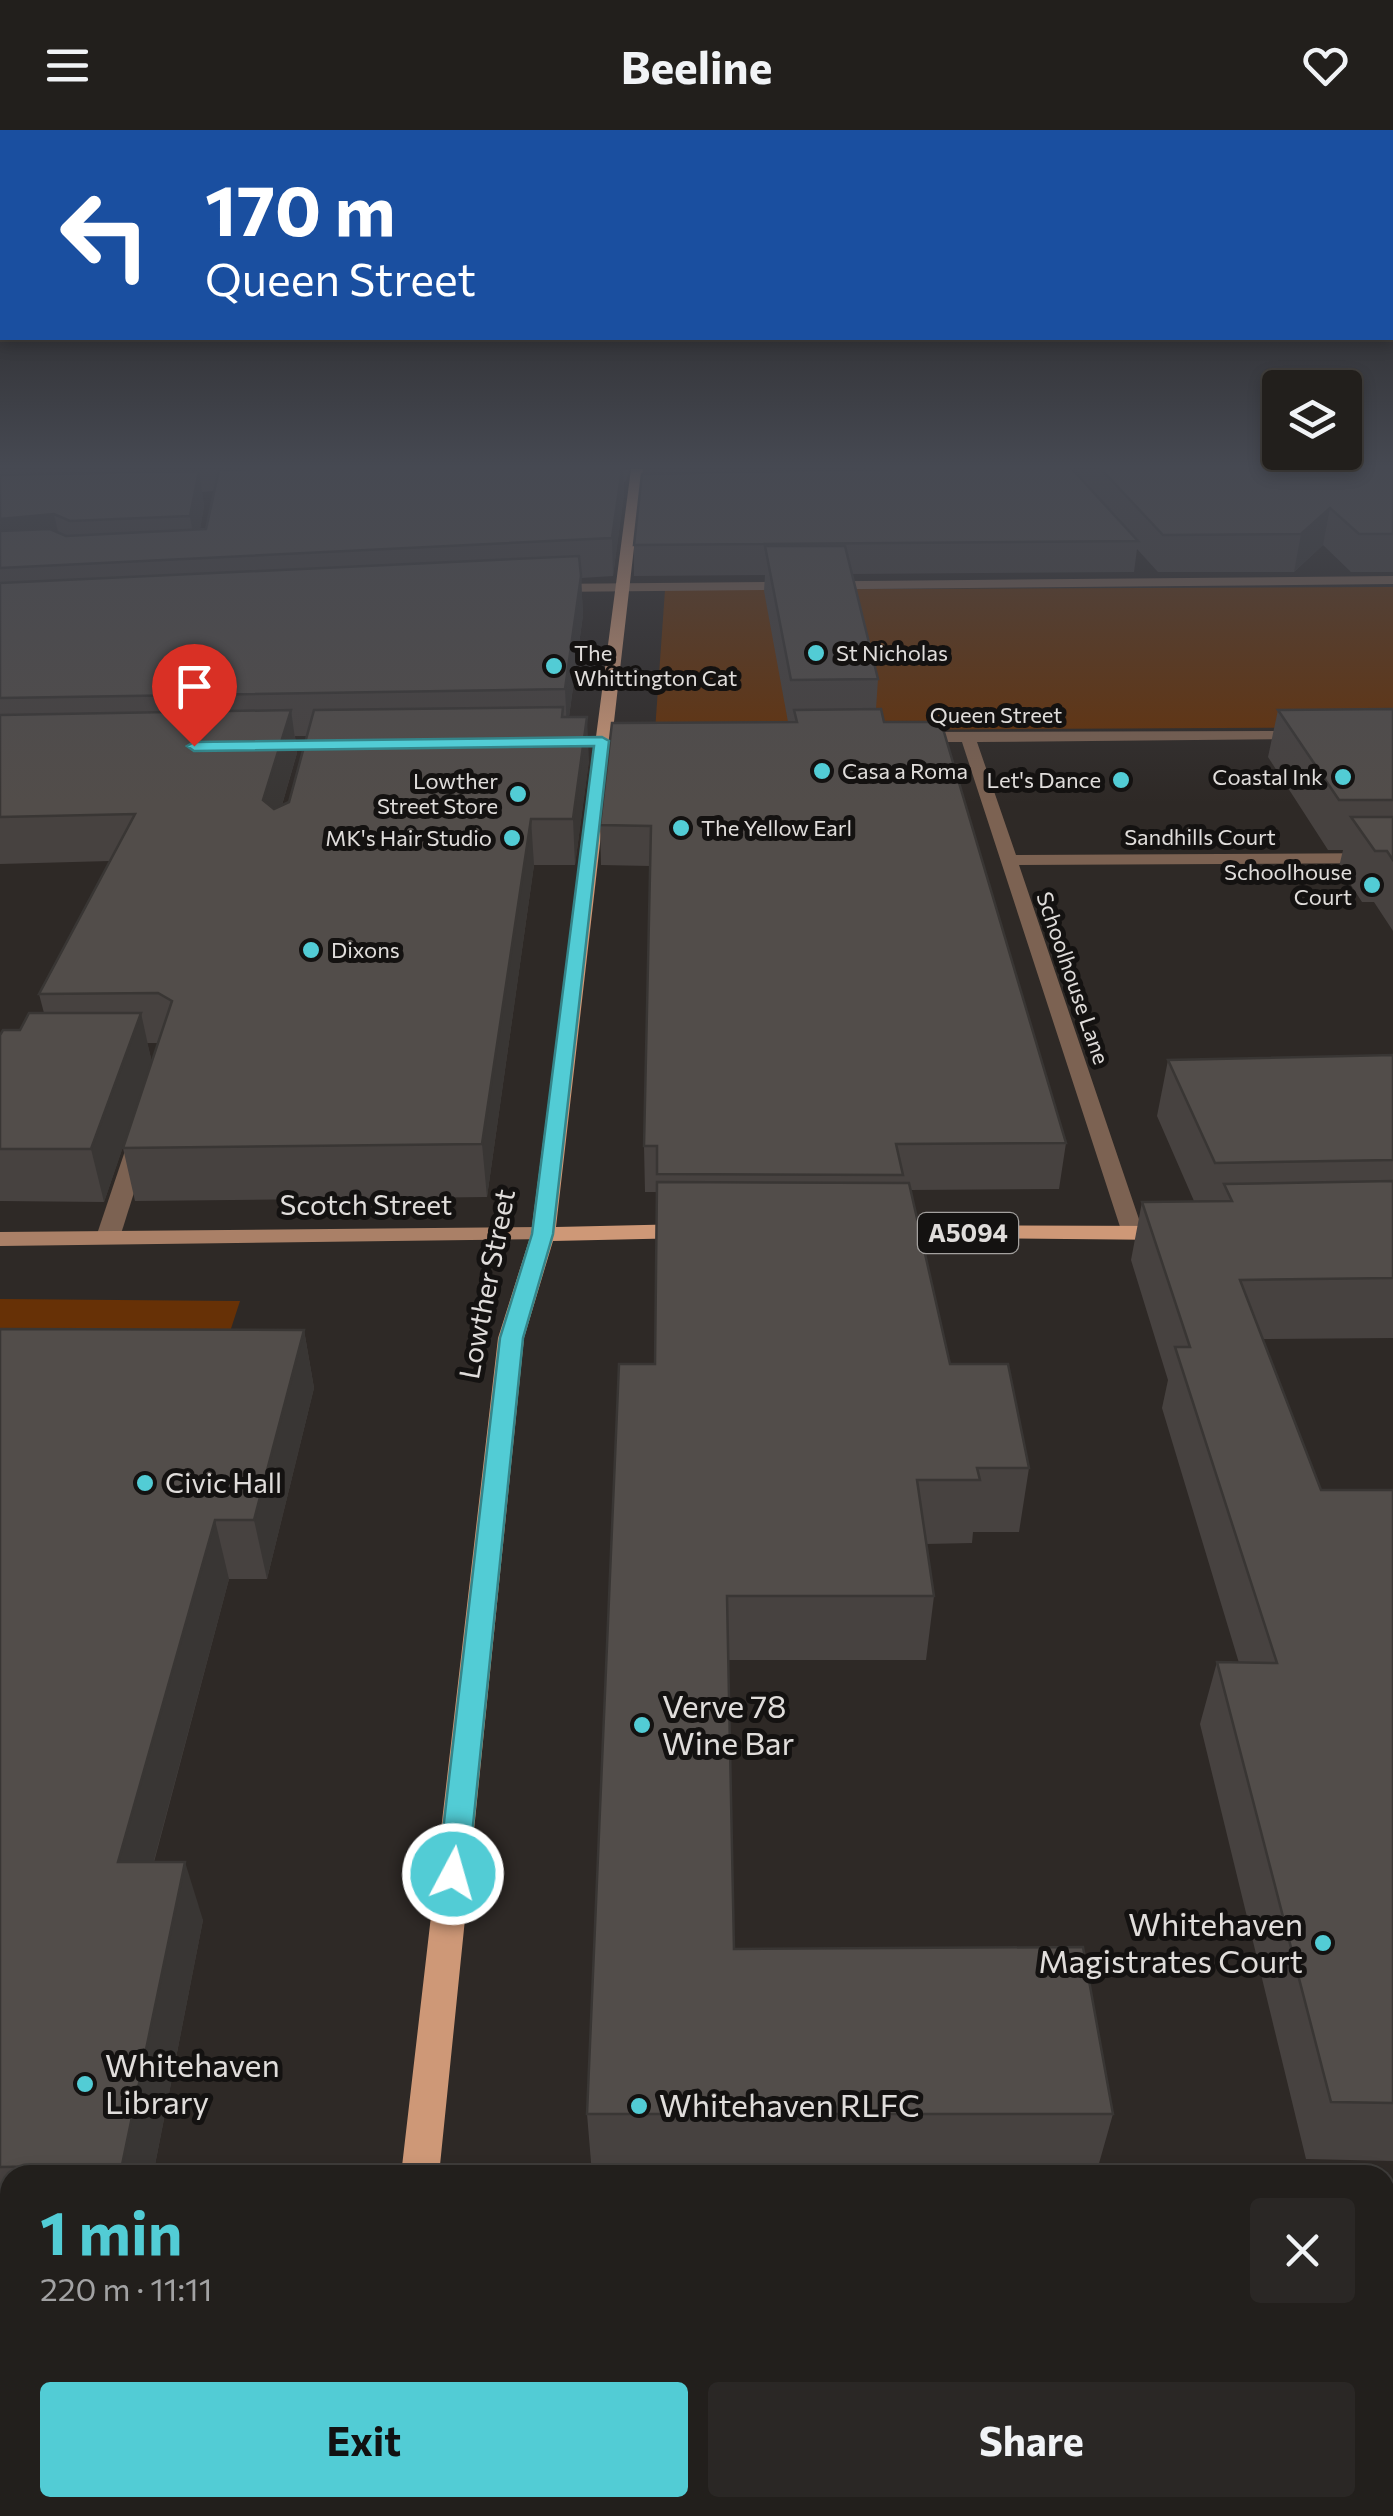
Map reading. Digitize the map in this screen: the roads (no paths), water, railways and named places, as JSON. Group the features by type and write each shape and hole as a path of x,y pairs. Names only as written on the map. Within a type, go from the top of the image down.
{"main road":[{"name":"Lowther Street","path":"421,2165 511,1338 543,1234 592,741 623,580"},
{"name":"Scotch Street","path":"0,1239 714,1230"},
{"name":"A5094","path":"869,1231 1188,1232"}],"street":[{"path":"526,589 623,584 1106,580"},
{"name":"Queen Street","path":"892,737 1323,736"},
{"name":"Schoolhouse Lane","path":"968,737 1132,1234"},
{"path":"592,741 626,739"},
{"name":"Sandhills Court","path":"1007,860 1393,858"},
{"path":"108,1238 144,1126"}],"place":[{"name":"St Nicholas","path":"816,653"},
{"name":"The Whittington Cat","path":"554,666"},
{"name":"Casa a Roma","path":"822,771"},
{"name":"Coastal Ink","path":"1343,777"},
{"name":"Let's Dance","path":"1121,780"},
{"name":"Lowther Street Store","path":"518,794"},
{"name":"The Yellow Earl","path":"681,828"},
{"name":"MK's Hair Studio","path":"512,838"},
{"name":"Schoolhouse Court","path":"1372,885"},
{"name":"Dixons","path":"311,950"},
{"name":"Civic Hall","path":"145,1483"},
{"name":"Verve 78 Wine Bar","path":"642,1725"},
{"name":"Whitehaven Magistrates Court","path":"1323,1943"},
{"name":"Whitehaven Library","path":"85,2084"},
{"name":"Whitehaven RLFC","path":"639,2106"}]}
